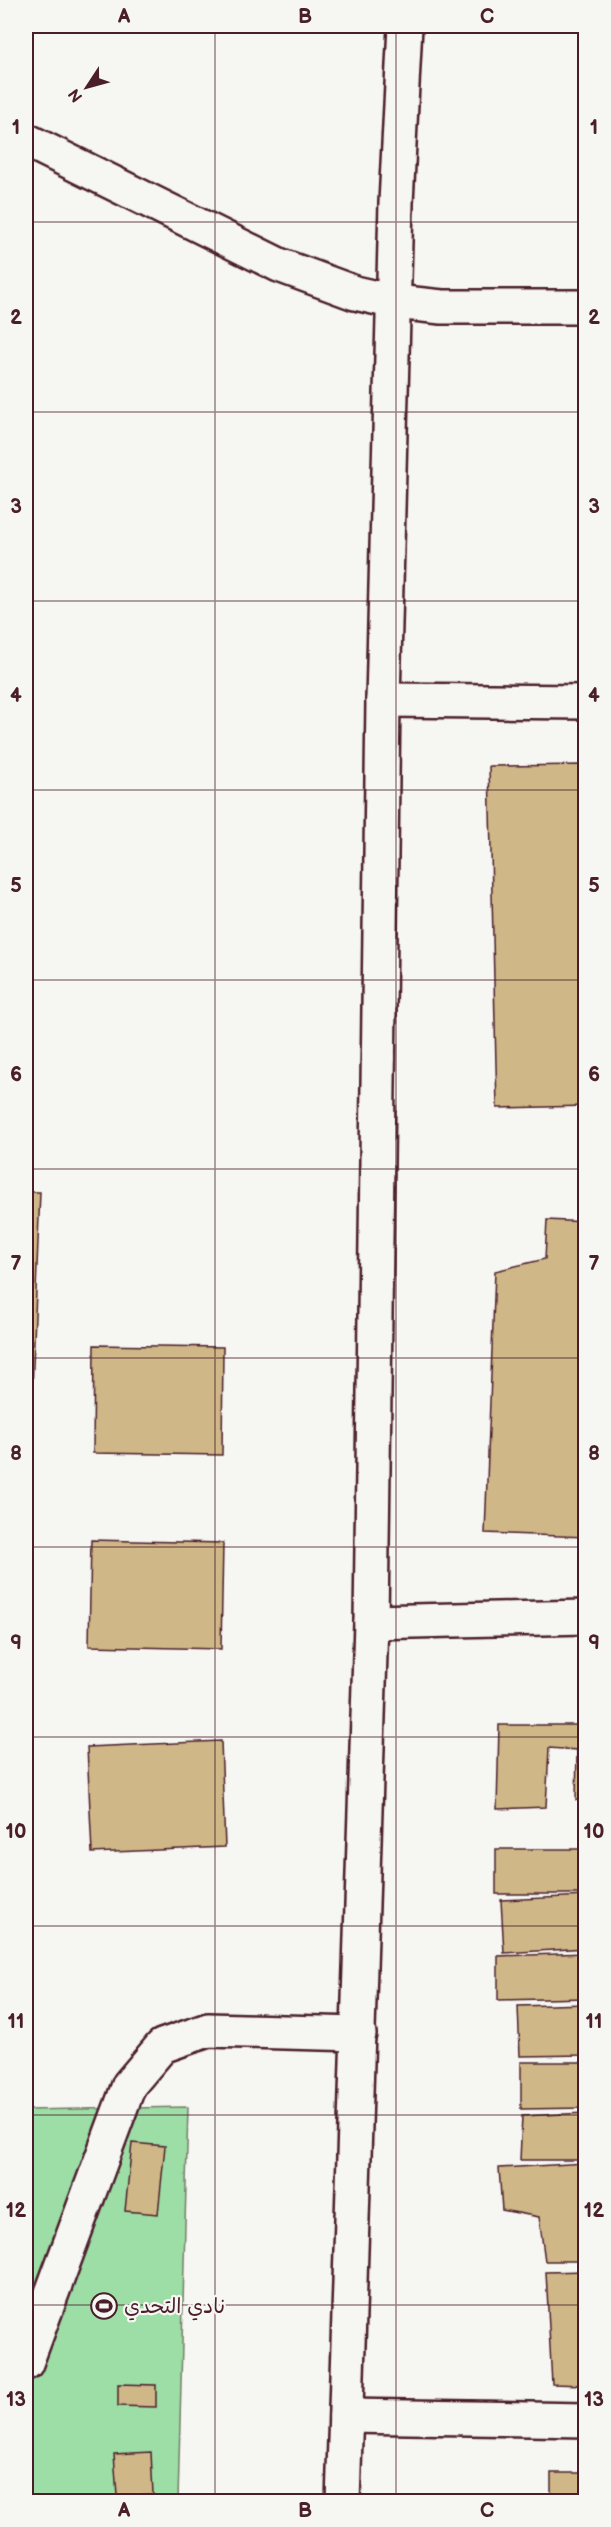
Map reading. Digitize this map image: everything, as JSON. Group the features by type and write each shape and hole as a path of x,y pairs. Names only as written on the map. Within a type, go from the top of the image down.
{"street":[{"path":"343,2502 370,1622 383,700 396,203 405,26"},
{"path":"26,140 279,265 346,290 395,302 442,307 585,307"},
{"path":"383,700 585,702"},
{"path":"370,1622 585,1617"},
{"path":"26,2363 129,2085 162,2046 208,2030 359,2034"},
{"path":"346,2416 585,2420"}],"green space":[{"name":"نادي التحدي","path":"188,2107 178,2501 26,2501 26,2110"}],"building":[{"path":"586,765 586,1106 497,1108 489,766"},
{"path":"26,1192 40,1192 26,1539"},
{"path":"547,1220 586,1222 586,1537 485,1533 495,1271 545,1259"},
{"path":"94,1345 223,1347 222,1455 93,1453"},
{"path":"91,1540 223,1543 221,1649 89,1646"},
{"path":"499,1725 586,1725 586,1803 576,1800 577,1750 549,1748 546,1807 497,1809"},
{"path":"221,1741 225,1847 92,1853 87,1747"},
{"path":"496,1849 586,1849 586,1894 496,1894"},
{"path":"586,1896 586,1948 504,1953 501,1900"},
{"path":"586,1953 586,1998 498,2000 498,1956"},
{"path":"586,2004 586,2055 520,2056 518,2006"},
{"path":"521,2062 586,2062 586,2108 521,2109"},
{"path":"586,2113 586,2160 520,2160 522,2116"},
{"path":"132,2143 165,2146 158,2214 125,2211"},
{"path":"586,2163 586,2261 545,2261 539,2217 502,2210 499,2168"},
{"path":"586,2271 586,2385 552,2384 546,2272"},
{"path":"118,2384 156,2385 156,2407 118,2406"},
{"path":"151,2452 153,2494 117,2496 114,2454"},
{"path":"551,2473 586,2473 586,2502 551,2502"}],"place":[{"name":"نادي التحدي","path":"104,2306"}]}
